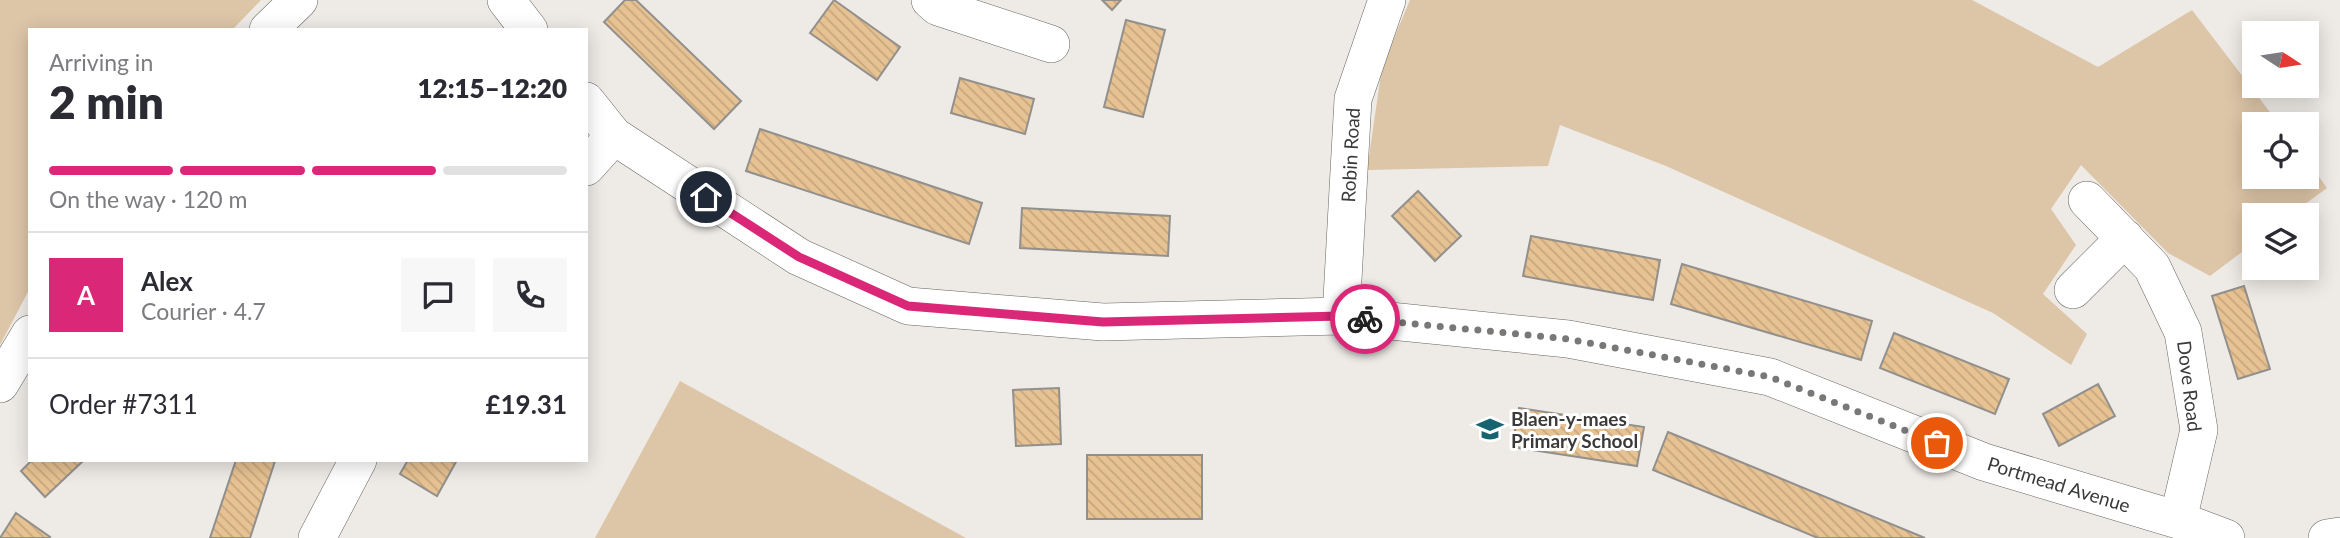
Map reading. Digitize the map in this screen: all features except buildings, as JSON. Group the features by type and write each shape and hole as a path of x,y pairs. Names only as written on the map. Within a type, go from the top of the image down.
{"street":[{"path":"270,28 299,0"},
{"path":"506,0 528,28"},
{"path":"930,0 938,7 1051,44"},
{"name":"Robin Road","path":"1341,316 1353,99 1387,0"},
{"name":"Portmead Avenue","path":"588,104 614,136 799,257 908,306 1103,322 1341,316 1568,339 1770,377 1984,462 2178,520 2226,538"},
{"path":"588,165 614,136"},
{"name":"Dove Road","path":"2087,200 2152,267 2183,332 2199,430 2178,520"},
{"path":"2073,290 2125,239"},
{"path":"0,384 28,337"},
{"path":"317,538 357,462"},
{"path":"2327,538 2340,536"}],"shaded area":[{"path":"0,0 261,0 234,28 28,28 28,292 0,345"},
{"path":"1410,0 1972,0 2098,67 2192,10 2242,76 2242,98 2259,98 2270,112 2242,112 2242,189 2319,189 2319,177 2327,188 2306,203 2242,203 2242,252 2210,276 2168,253 2081,165 2051,209 2076,245 2043,294 2087,334 2071,365 1993,313 1666,166 1560,125 1548,166 1367,170 1382,67"},
{"path":"680,381 966,538 595,538"}],"way so far":[{"path":"1365,319 1568,339 1770,377 1937,443"}],"place":[{"name":"Blaen-y-maes Primary School","path":"1490,429"}],"route":[{"path":"706,197 799,257 908,306 1103,322 1341,316 1365,319"}]}
